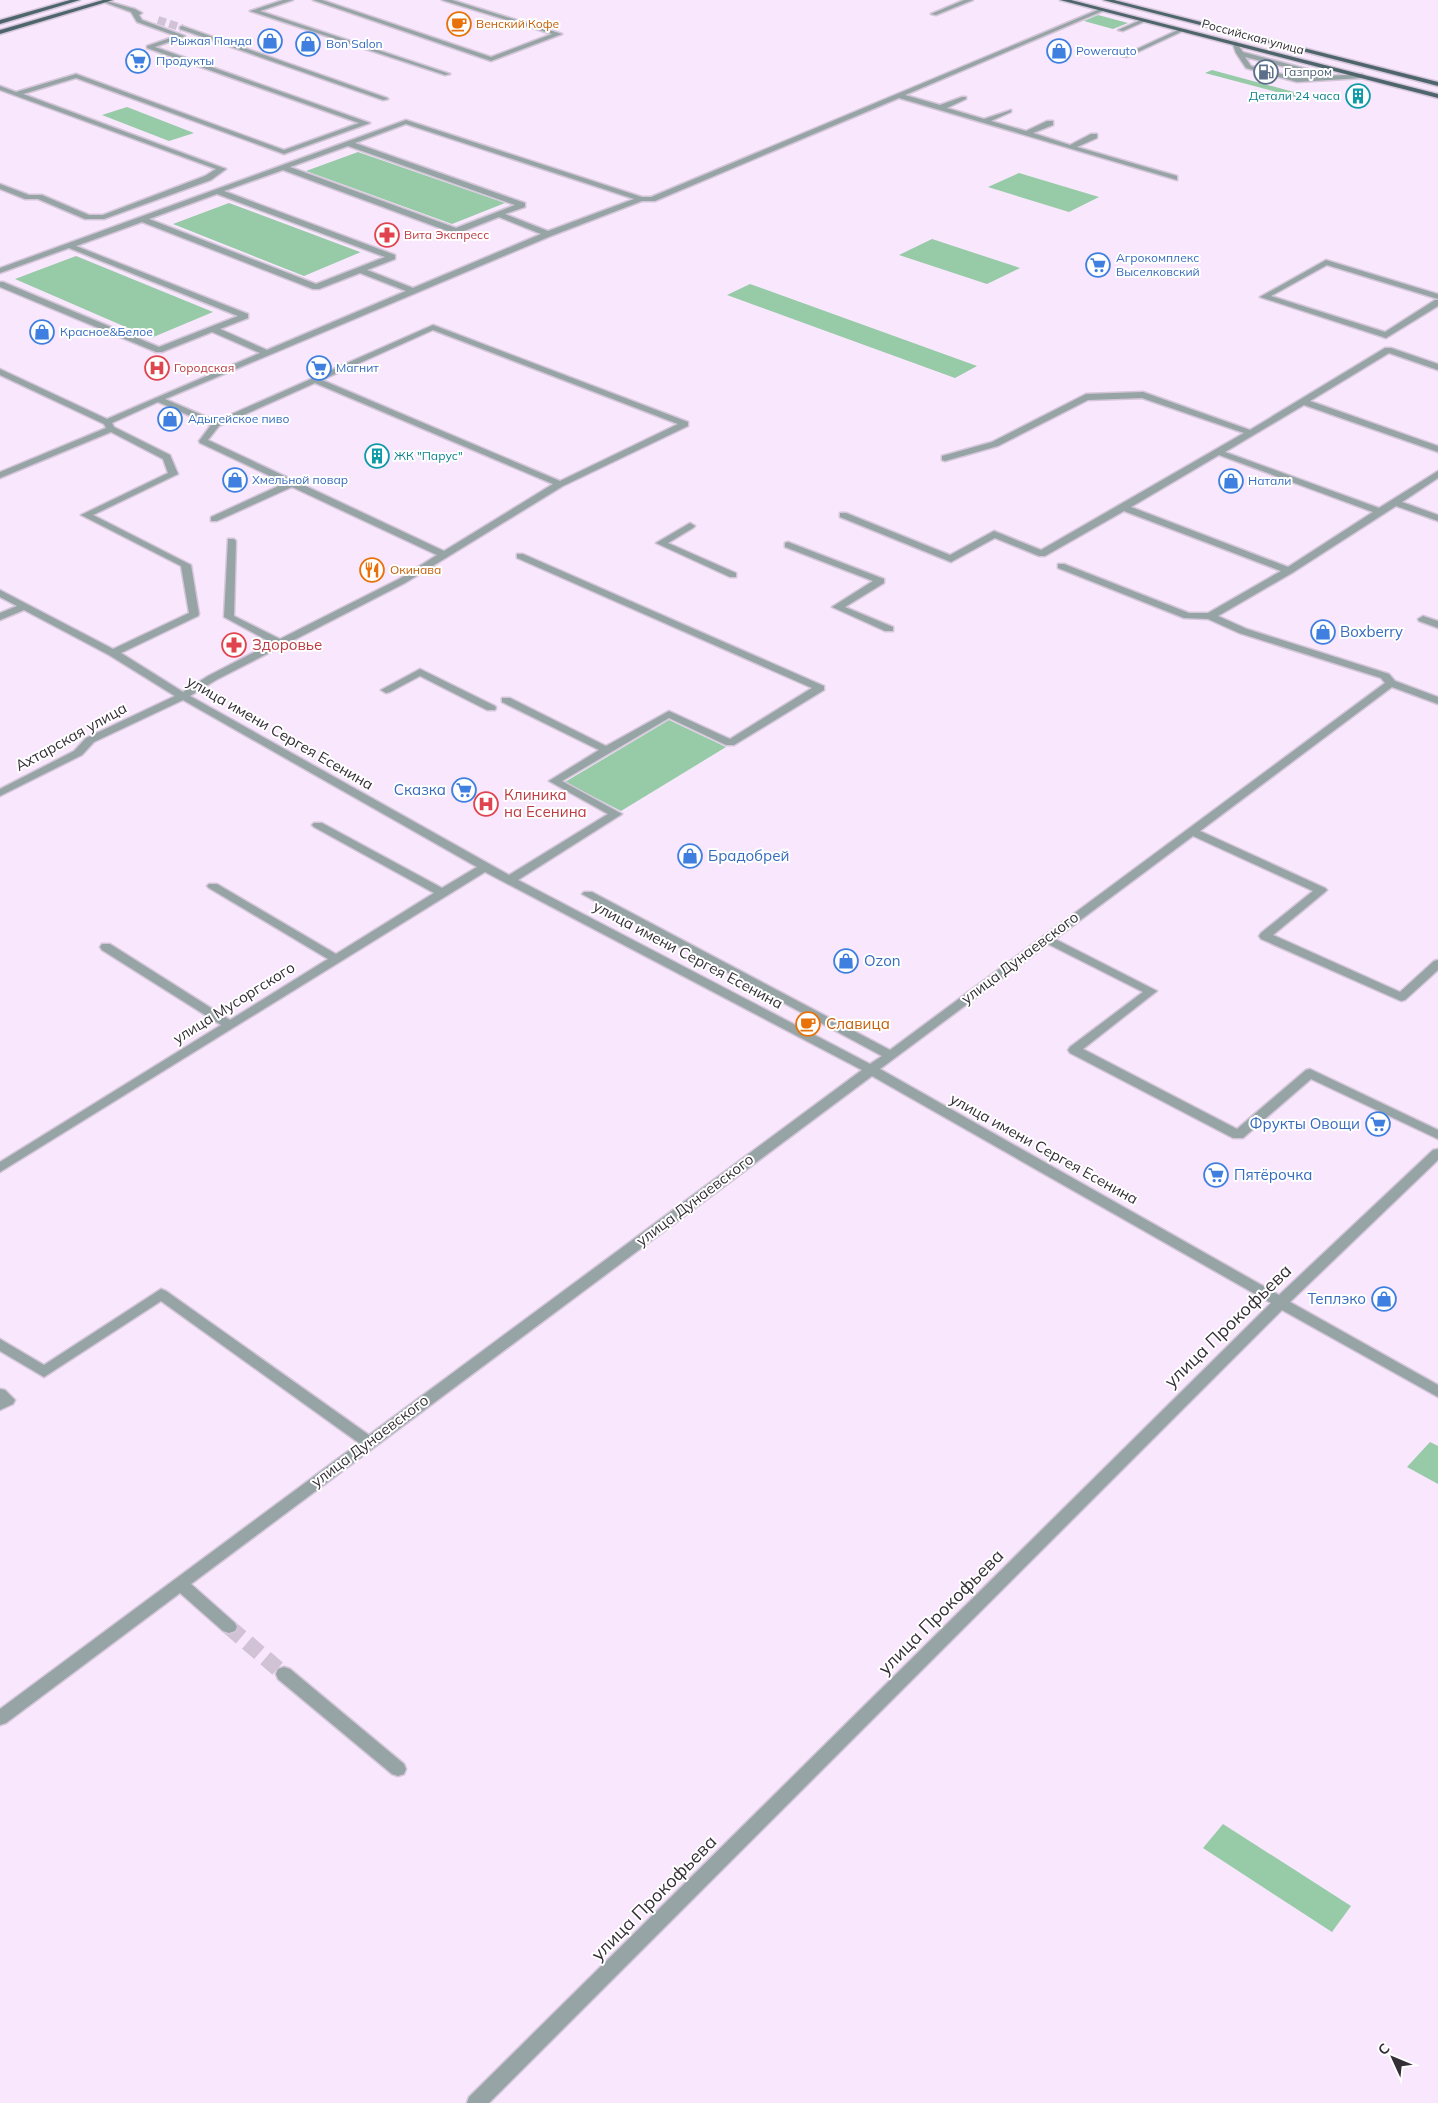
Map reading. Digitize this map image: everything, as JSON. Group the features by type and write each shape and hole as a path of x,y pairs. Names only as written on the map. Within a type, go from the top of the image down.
{"main road":[{"path":"0,22 77,0"},
{"path":"0,32 108,0"},
{"name":"Российская улица","path":"1063,0 1438,96"},
{"name":"Российская улица","path":"1106,0 1438,84"}],"street":[{"path":"108,0 158,20"},
{"path":"290,0 253,11 447,74"},
{"path":"316,0 491,59 559,34 445,0"},
{"path":"934,14 970,0"},
{"path":"16,94 76,76 284,152 366,123 149,46 182,36 140,21 133,10"},
{"path":"0,271 406,122 641,199 652,199 1102,10"},
{"path":"1120,30 1145,20"},
{"path":"182,28 385,99"},
{"path":"1125,56 1182,30"},
{"path":"1234,43 1248,67 1297,80 1362,76"},
{"path":"1239,52 1337,78"},
{"path":"0,88 222,169 208,178 104,217 88,217 40,197 28,197 0,186"},
{"path":"898,95 1174,178"},
{"path":"940,108 964,98"},
{"path":"984,121 1008,111"},
{"path":"1026,134 1050,123"},
{"path":"1071,147 1094,136"},
{"path":"283,167 456,231 522,205 348,143"},
{"path":"142,219 316,287 392,257 217,191"},
{"path":"3,471 109,426 158,399 548,234 641,199"},
{"path":"498,214 548,234"},
{"path":"0,284 159,350 245,316 68,246"},
{"path":"1438,297 1326,262 1264,297 1386,335 1438,302"},
{"path":"360,270 412,291"},
{"name":"Ахтарская улица","path":"0,793 78,753 90,740 183,696 212,678 402,580 560,484 685,424 433,327 316,380"},
{"path":"213,329 268,353"},
{"path":"843,515 951,559 994,534 1042,554 1251,434 1388,350 1438,367"},
{"path":"0,372 167,457 173,474 86,515 186,565 194,614 113,653"},
{"path":"444,555 203,441 216,424 316,380 560,484"},
{"path":"945,458 995,444 1086,397 1143,395 1251,434"},
{"path":"158,399 216,424"},
{"path":"1304,402 1438,449"},
{"path":"1218,452 1380,512"},
{"path":"1210,616 1288,571 1438,474"},
{"path":"214,519 293,483"},
{"path":"1394,502 1438,518"},
{"path":"1123,507 1288,571"},
{"path":"690,526 661,543 732,575"},
{"path":"231,541 229,617 279,644"},
{"path":"788,545 881,581 837,607 889,629"},
{"path":"510,880 616,814 554,781 669,714 730,743 820,688 520,556"},
{"path":"1061,566 1188,616 1210,616 1243,631 1385,676 1391,683 1438,701"},
{"name":"улица имени Сергея Есенина","path":"0,593 113,653 183,696 486,867 870,1070 1438,1392"},
{"path":"0,617 24,606"},
{"path":"1424,619 1438,624"},
{"path":"386,690 420,672 491,708"},
{"name":"улица Дунаевского","path":"0,1718 1391,683"},
{"path":"506,700 606,750"},
{"path":"318,825 442,893"},
{"path":"1191,831 1321,890 1265,936 1401,997 1438,964"},
{"name":"улица Мусоргского","path":"0,1168 486,867"},
{"path":"212,886 336,959"},
{"path":"588,894 890,1054"},
{"path":"1046,939 1151,991 1074,1050 1238,1135 1310,1073 1438,1135"},
{"path":"106,947 230,1024"},
{"name":"улица Прокофьева","path":"476,2103 1281,1302 1438,1154"},
{"path":"0,1344 44,1372 161,1294 369,1443"},
{"path":"0,1394 8,1400 0,1405"},
{"path":"180,1584 230,1627"},
{"path":"284,1674 398,1769"}],"green space":[{"path":"1098,15 1128,23 1113,29 1084,21"},
{"path":"1212,70 1305,95 1299,98 1205,73"},
{"path":"127,107 194,133 169,141 102,115"},
{"path":"358,152 505,203 452,224 306,171"},
{"path":"1019,173 1099,197 1069,212 988,187"},
{"path":"229,203 361,252 304,276 173,224"},
{"path":"932,239 1020,268 987,284 899,255"},
{"path":"76,256 213,312 151,338 15,279"},
{"path":"750,284 977,366 955,378 727,295"},
{"path":"669,720 726,747 621,811 565,782"},
{"path":"1430,1442 1438,1446 1438,1484 1407,1467"},
{"path":"1223,1824 1351,1906 1332,1932 1203,1848"}],"tunnel":[{"path":"158,20 182,28"},
{"path":"229,1627 284,1674"}],"place":[{"name":"Венский Кофе","path":"459,24"},
{"name":"Рыжая Панда","path":"270,41"},
{"name":"Bon Salon","path":"308,44"},
{"name":"Powerauto","path":"1059,51"},
{"name":"Продукты","path":"138,61"},
{"name":"Газпром","path":"1266,72"},
{"name":"Детали 24 часа","path":"1358,96"},
{"name":"Вита Экспресс","path":"387,235"},
{"name":"Агрокомплекс Выселковский","path":"1098,265"},
{"name":"Красное&Белое","path":"42,332"},
{"name":"Городская","path":"157,368"},
{"name":"Магнит","path":"319,368"},
{"name":"Адыгейское пиво","path":"170,419"},
{"name":"ЖК \"Парус\"","path":"377,456"},
{"name":"Хмельной повар","path":"235,480"},
{"name":"Натали","path":"1231,481"},
{"name":"Окинава","path":"372,570"},
{"name":"Boxberry","path":"1323,632"},
{"name":"Здоровье","path":"234,645"},
{"name":"Сказка","path":"464,790"},
{"name":"Клиника на Есенина","path":"486,804"},
{"name":"Брадобрей","path":"690,856"},
{"name":"Ozon","path":"846,961"},
{"name":"Славица","path":"808,1024"},
{"name":"Фрукты Овощи","path":"1378,1124"},
{"name":"Пятёрочка","path":"1216,1175"},
{"name":"Теплэко","path":"1384,1299"}]}
